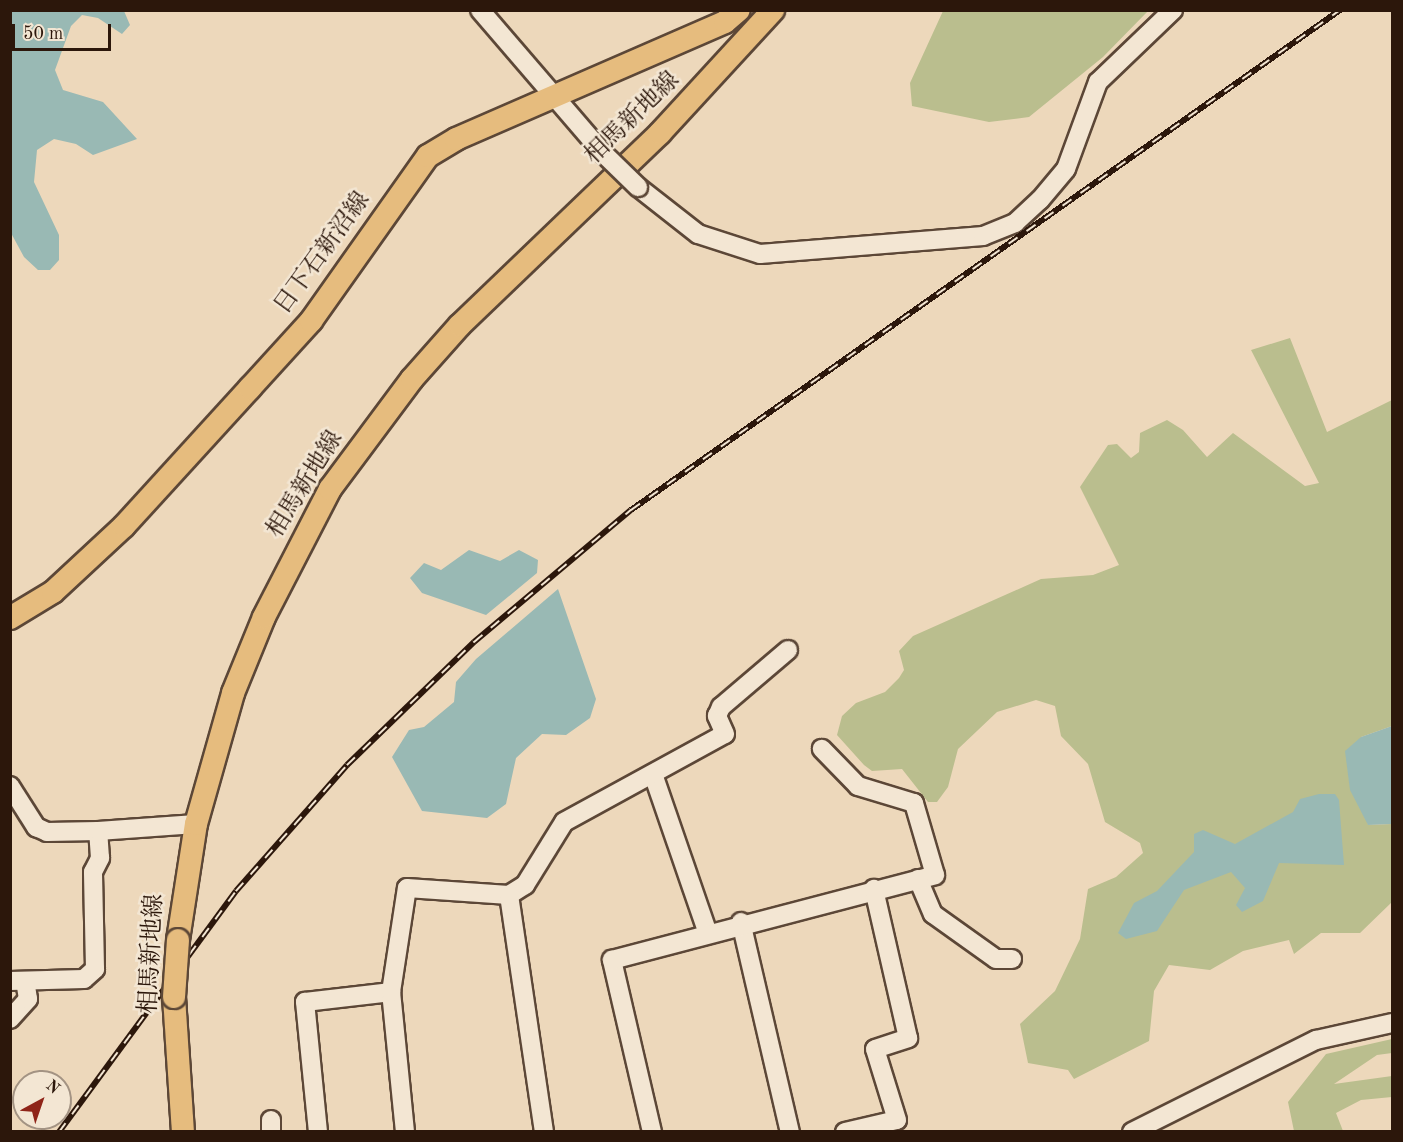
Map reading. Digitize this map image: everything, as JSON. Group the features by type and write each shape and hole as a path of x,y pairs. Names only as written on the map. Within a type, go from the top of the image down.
{"main road":[{"name":"日下石新沼線","path":"10,618 52,592 116,534 311,321 428,156 456,139 556,100 725,22 739,10"},
{"name":"相馬新地線","path":"183,1131 174,997 178,940 196,825 233,693 264,617 302,537 362,444 460,325 675,117 773,10"}],"street":[{"path":"480,10 603,153 638,187 698,234 760,254 983,236 1015,223 1040,200 1066,169 1098,82 1173,10"},
{"path":"405,1131 391,992 407,888 509,895 525,885 564,822 725,734 717,716 721,707 788,650"},
{"path":"652,1131 612,960 708,934 741,922 935,875 914,803 858,786 822,749"},
{"path":"653,774 708,934"},
{"path":"10,786 36,827 47,832 196,825"},
{"path":"10,1019 28,999 18,981 84,980 95,969 93,872 100,858 98,831"},
{"path":"918,879 933,914 996,959 1012,959"},
{"path":"845,1131 897,1120 875,1049 908,1038 874,889"},
{"path":"509,895 544,1131"},
{"path":"741,922 790,1131"},
{"path":"318,1131 305,1002 391,992"},
{"path":"1132,1131 1316,1040 1392,1023"}],"green space":[{"path":"943,10 1148,11 1103,57 1029,117 989,122 912,106 910,83"},
{"path":"1290,338 1327,432 1392,400 1392,726 1361,737 1368,825 1392,824 1392,902 1360,933 1321,933 1294,954 1289,940 1243,951 1210,970 1169,965 1154,991 1149,1041 1074,1079 1068,1070 1028,1063 1020,1024 1055,991 1080,939 1088,889 1116,877 1143,853 1140,843 1105,822 1088,764 1061,736 1055,706 1036,700 997,712 958,749 948,787 937,802 928,802 902,769 872,771 864,765 837,735 842,716 856,703 885,692 899,678 904,670 899,651 913,636 1041,579 1093,575 1119,565 1080,487 1108,445 1117,444 1131,458 1139,452 1140,433 1167,420 1183,430 1207,457 1233,433 1305,486 1319,483 1251,350"},
{"path":"1392,1039 1392,1053 1377,1055 1334,1084 1392,1076 1392,1097 1361,1100 1336,1113 1343,1131 1294,1131 1288,1102 1326,1054"}],"water":[{"path":"10,11 124,11 130,25 122,34 98,18 82,15 71,26 55,70 63,90 103,102 137,139 93,155 76,144 54,139 37,150 34,182 59,235 59,260 50,270 38,270 24,257 11,233"},
{"path":"469,550 500,561 519,550 538,560 537,573 486,615 422,593 410,578 424,563 441,570"},
{"path":"558,589 596,699 590,718 566,735 542,734 516,758 506,804 487,818 422,811 392,757 409,730 424,727 454,702 456,682 476,659"},
{"path":"1392,726 1392,824 1368,825 1350,790 1345,751 1361,737"},
{"path":"1319,794 1335,794 1339,800 1344,865 1279,863 1263,901 1242,912 1236,905 1245,888 1231,872 1184,890 1157,931 1126,939 1118,933 1134,903 1157,891 1194,852 1194,834 1203,830 1235,844 1293,812 1300,799"}],"railway":[{"path":"59,1132 236,891 347,765 474,642 631,510 1340,10"}]}
